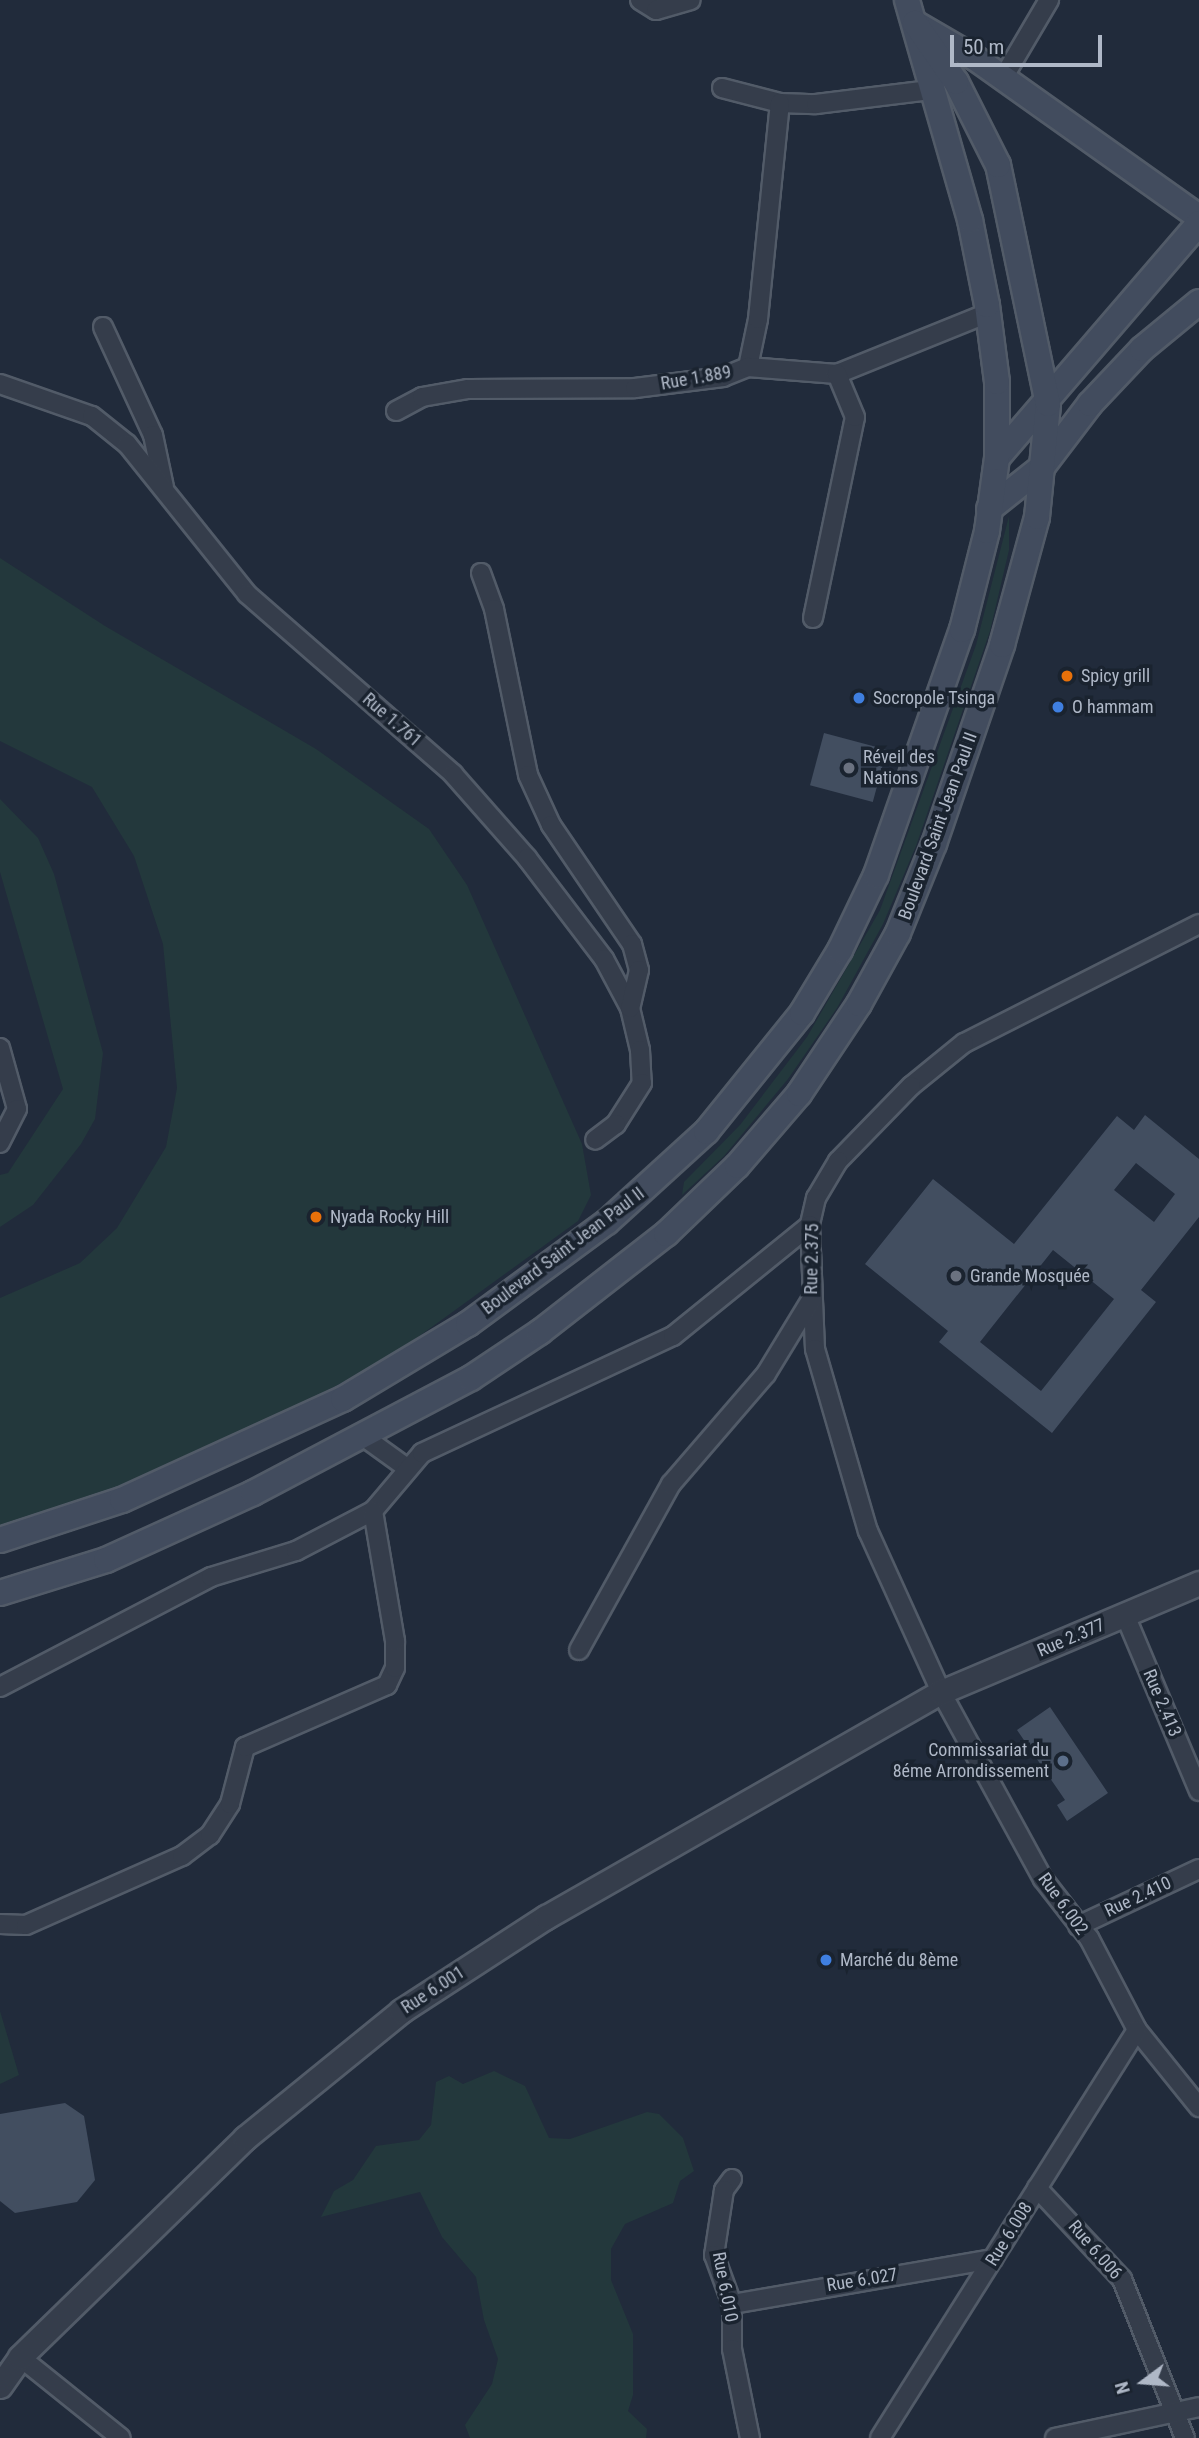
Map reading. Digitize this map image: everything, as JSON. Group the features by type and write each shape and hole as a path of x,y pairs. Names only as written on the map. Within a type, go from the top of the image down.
{"main road":[{"path":"911,11 1199,217"},
{"name":"Boulevard Saint Jean Paul II","path":"0,1540 122,1500 343,1399 401,1367 607,1222 706,1132 802,1013 876,875 962,630 989,509 997,458 997,382 988,313 970,220 930,90 911,11"},
{"name":"Boulevard Saint Jean Paul II","path":"0,1593 106,1560 364,1437 471,1378 641,1255 737,1166 799,1094 898,933 934,844 1002,645 1037,517 1048,404 998,165 962,91 911,11"},
{"path":"997,458 1048,404 1199,223"},
{"path":"989,509 1043,466 1142,349 1199,302"}],"street":[{"path":"640,0 656,10 691,0"},
{"path":"1003,78 1049,0"},
{"path":"722,88 780,103 849,101 930,90"},
{"path":"748,367 758,319 780,103"},
{"path":"813,618 855,417 838,374 873,355 988,313"},
{"path":"103,327 153,435 164,489"},
{"name":"Rue 1.889","path":"396,411 422,397 468,389 635,388 723,377 748,367 838,374"},
{"name":"Rue 1.761","path":"0,384 92,415 127,444 247,594 453,774 527,858 604,959 630,1009 642,1083 616,1124 596,1140"},
{"path":"481,573 494,609 528,775 551,825 632,944 639,970 630,1009"},
{"name":"Rue 2.375","path":"941,1692 868,1531 815,1349 810,1300 810,1225 816,1198 838,1161 911,1086 964,1043 1199,924"},
{"path":"0,1048 17,1109 0,1143"},
{"path":"0,1687 211,1577 296,1551 373,1511 395,1491 407,1468 422,1453 673,1336 810,1225"},
{"path":"579,1650 671,1484 766,1374 810,1300"},
{"path":"364,1437 407,1468"},
{"path":"0,1924 26,1925 182,1856 210,1835 230,1804 246,1747 387,1685 395,1668 395,1641 373,1511"},
{"name":"Rue 2.377","path":"941,1692 1199,1583"},
{"name":"Rue 2.413","path":"1125,1615 1199,1791"},
{"name":"Rue 6.002","path":"941,1692 1043,1880 1078,1926 1137,2030 1199,2107"},
{"name":"Rue 6.001","path":"0,2386 20,2357 245,2138 401,2011 546,1917 941,1692"},
{"name":"Rue 2.410","path":"1078,1926 1199,1869"},
{"name":"Rue 6.008","path":"880,2438 1137,2030"},
{"name":"Rue 6.010","path":"732,2179 723,2190 714,2255 732,2304 733,2349 750,2438"},
{"name":"Rue 6.006","path":"1037,2188 1122,2279 1185,2438"},
{"name":"Rue 6.027","path":"732,2304 993,2259"},
{"path":"20,2357 121,2438"},
{"path":"1055,2438 1176,2415 1199,2407"}],"green space":[{"path":"1009,516 1009,550 990,631 916,846 883,924 837,1008 788,1079 724,1156 682,1195 684,1182 740,1125 807,1037 880,910 976,645"},
{"path":"0,558 105,626 316,749 429,829 467,885 582,1144 591,1195 578,1221 396,1353 314,1398 117,1489 0,1530 0,1298 80,1263 117,1228 166,1147 177,1088 163,944 134,856 92,787 0,741"},
{"path":"0,799 38,838 54,874 103,1053 95,1119 81,1144 33,1205 0,1227 0,1175 8,1173 63,1089 0,872"},
{"path":"0,2011 19,2075 0,2084"},
{"path":"494,2071 525,2086 549,2138 570,2139 647,2112 659,2114 683,2138 694,2171 680,2181 673,2203 625,2224 611,2249 611,2280 633,2334 633,2395 628,2411 647,2429 646,2438 470,2438 465,2425 492,2384 498,2359 484,2320 476,2277 442,2237 420,2192 321,2217 334,2191 353,2180 376,2146 419,2140 431,2125 436,2082 449,2076 463,2084"}],"building":[{"name":"Réveil des Nations","path":"824,733 887,750 873,802 810,785"},
{"name":"Grande Mosquée","path":"1145,1115 1199,1159 1199,1217 1141,1290 1156,1302 1052,1433 939,1342 948,1331 865,1264 933,1179 1014,1244 1117,1116 1134,1130","holes":["1136,1163 1175,1194 1154,1222 1114,1190","1053,1250 1114,1299 1041,1391 980,1342"]},
{"name":"Commissariat du 8éme Arrondissement","path":"1050,1707 1108,1793 1067,1821 1057,1805 1065,1800 1017,1730"},
{"path":"65,2103 84,2116 95,2180 77,2202 15,2213 0,2201 0,2114"}],"place":[{"name":"Spicy grill","path":"1067,676"},
{"name":"Socropole Tsinga","path":"859,698"},
{"name":"O hammam","path":"1058,707"},
{"name":"Réveil des Nations","path":"849,768"},
{"name":"Nyada Rocky Hill","path":"316,1217"},
{"name":"Grande Mosquée","path":"956,1276"},
{"name":"Commissariat du 8éme Arrondissement","path":"1063,1761"},
{"name":"Marché du 8ème","path":"826,1960"}]}
